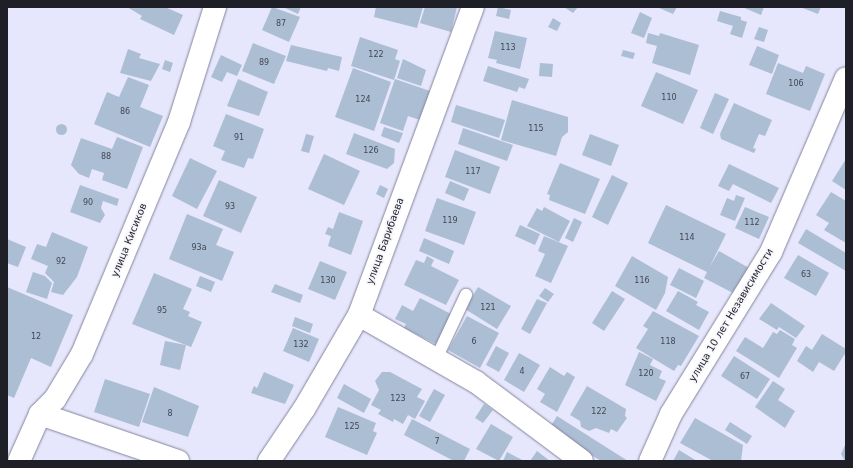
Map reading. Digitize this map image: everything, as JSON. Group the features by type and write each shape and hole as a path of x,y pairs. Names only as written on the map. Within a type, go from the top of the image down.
{"street":[{"name":"улица Барибаева","path":"269,461 304,409 359,314 473,7"},
{"name":"улица Кисиков","path":"16,455 40,414 55,400 82,354 179,122 210,8"},
{"name":"улица 10 лет Независимости","path":"650,461 671,414 771,252 846,78"},
{"path":"359,314 476,382 582,461"},
{"path":"40,414 178,461"}],"lane":[{"path":"436,359 466,295"}],"building":[{"path":"127,7 165,7 183,15 174,35 140,19 142,16"},
{"path":"272,7 300,17 289,42 262,30"},
{"path":"283,7 301,7 298,14"},
{"path":"376,7 423,7 417,28 374,17"},
{"path":"425,7 457,7 451,32 420,23"},
{"path":"498,7 511,10 509,19 496,16"},
{"path":"564,7 578,7 573,13"},
{"path":"657,7 677,7 673,14"},
{"path":"742,7 764,7 761,15"},
{"path":"800,7 821,7 818,14"},
{"path":"720,11 741,17 741,20 747,22 742,38 730,34 733,26 717,21"},
{"path":"640,12 652,18 644,38 631,33"},
{"path":"553,18 561,23 557,31 548,27"},
{"path":"759,27 768,30 764,42 754,39"},
{"path":"495,31 527,38 520,69 496,63 497,60 488,58"},
{"path":"648,33 659,36 660,33 699,45 690,75 652,63 657,46 646,43"},
{"path":"360,37 398,50 395,59 400,61 394,80 351,66"},
{"path":"253,43 286,56 274,84 242,71"},
{"path":"291,45 342,57 339,71 328,68 327,71 286,61"},
{"path":"757,46 779,55 772,74 749,65"},
{"path":"128,49 141,54 139,58 160,64 151,81 120,73"},
{"path":"623,50 635,53 633,59 621,56"},
{"path":"221,55 242,65 237,76 227,72 222,82 211,77"},
{"path":"403,59 426,70 421,86 397,78"},
{"path":"165,60 173,63 170,72 162,69"},
{"path":"540,63 553,64 552,77 539,76"},
{"path":"778,63 803,73 806,66 825,74 810,111 766,94"},
{"path":"488,66 529,79 525,89 519,87 517,92 483,81"},
{"path":"353,68 391,82 374,131 335,117"},
{"path":"656,72 698,90 683,124 641,106"},
{"path":"128,77 149,85 140,107 163,116 150,147 94,124 107,92 119,97"},
{"path":"238,79 268,92 259,116 227,106"},
{"path":"395,79 430,91 420,120 408,116 403,131 380,123"},
{"path":"715,93 729,99 713,134 700,128"},
{"path":"512,100 568,117 568,132 562,137 556,156 501,140"},
{"path":"734,103 772,120 765,136 759,134 753,148 756,149 754,153 721,139 720,134"},
{"path":"456,105 505,120 499,138 451,122"},
{"path":"226,114 264,129 253,159 248,158 244,168 221,160 225,151 213,146"},
{"path":"59,124 63,124 65,125 65,133 59,134 56,131 56,127"},
{"path":"384,127 403,133 399,143 381,136"},
{"path":"463,128 513,145 507,161 458,144"},
{"path":"354,133 395,149 394,163 387,169 346,154"},
{"path":"306,134 314,136 309,153 301,151"},
{"path":"590,134 619,145 611,166 582,155"},
{"path":"117,137 143,147 127,189 102,180 104,173 92,169 89,178 79,174 71,165 81,138 112,149"},
{"path":"455,150 500,167 490,194 445,177"},
{"path":"324,154 360,171 344,205 308,189"},
{"path":"190,158 217,171 197,209 172,196"},
{"path":"846,159 846,190 832,181"},
{"path":"560,163 600,179 585,214 549,200 550,195 547,194"},
{"path":"729,164 779,188 771,203 733,184 729,191 718,186"},
{"path":"612,175 628,183 608,225 592,217"},
{"path":"219,180 257,197 241,233 203,216"},
{"path":"450,181 469,189 464,201 445,193"},
{"path":"80,185 119,199 117,206 103,201 101,208 105,215 100,223 70,212"},
{"path":"380,185 388,189 384,198 376,194"},
{"path":"831,192 846,201 846,243 824,230 829,223 816,215"},
{"path":"736,195 745,198 735,221 720,215 727,198 734,201"},
{"path":"437,198 476,212 464,245 425,231"},
{"path":"666,205 726,234 709,268 719,251 749,268 735,294 704,278 707,272 648,243"},
{"path":"544,207 570,221 559,242 527,226 537,208 542,211"},
{"path":"745,207 769,217 759,239 735,228"},
{"path":"339,212 363,221 351,255 328,246 331,236 325,234 328,227 333,229"},
{"path":"187,214 223,229 216,245 234,252 222,281 169,259"},
{"path":"574,218 582,222 573,242 565,238"},
{"path":"520,225 540,234 535,245 515,236"},
{"path":"806,229 846,253 846,271 798,243"},
{"path":"52,232 88,247 77,277 63,295 51,292 54,282 45,273 48,266 31,259 37,244 46,247"},
{"path":"544,236 568,246 551,283 535,276 545,254 538,251"},
{"path":"424,238 454,251 449,264 419,251"},
{"path":"7,239 26,247 18,267 7,263"},
{"path":"798,255 829,273 816,296 784,278"},
{"path":"427,256 434,260 431,266 459,280 446,305 404,285 416,260 424,263"},
{"path":"632,256 668,277 665,293 656,310 615,286"},
{"path":"320,261 347,272 335,300 308,289"},
{"path":"679,268 704,281 696,298 670,285"},
{"path":"33,272 45,276 52,283 47,299 26,292"},
{"path":"154,273 192,289 183,309 190,312 188,316 202,322 191,347 132,324"},
{"path":"200,276 215,282 211,292 196,286"},
{"path":"275,284 303,295 300,303 271,292"},
{"path":"7,287 73,315 51,367 31,358 14,398 7,395"},
{"path":"478,287 511,306 497,329 465,309"},
{"path":"545,288 554,294 548,302 539,296"},
{"path":"612,291 625,299 604,331 592,323"},
{"path":"678,291 698,302 696,305 709,312 699,330 666,311"},
{"path":"420,298 451,314 436,344 404,328 406,324 395,319 402,305 413,311"},
{"path":"537,299 547,303 530,334 521,329"},
{"path":"771,303 805,326 796,338 779,327 777,330 759,319"},
{"path":"653,311 699,336 681,366 678,365 674,371 636,348 648,329 643,326"},
{"path":"467,316 499,333 480,368 448,350"},
{"path":"295,317 313,324 310,333 292,326"},
{"path":"293,328 319,339 309,362 283,351"},
{"path":"780,330 795,339 792,345 797,348 779,378 736,351 745,337 763,348 773,332 777,334"},
{"path":"822,334 846,349 846,352 834,371 819,362 813,372 797,361 806,346 812,350"},
{"path":"165,341 186,345 180,370 160,365"},
{"path":"496,346 509,353 499,372 486,365"},
{"path":"639,352 653,359 650,365 662,371 659,378 666,381 656,401 625,385"},
{"path":"519,353 540,365 524,392 504,380"},
{"path":"734,356 770,379 757,399 721,376"},
{"path":"550,367 564,376 567,372 575,377 557,412 540,402 545,394 537,389"},
{"path":"264,372 294,385 285,404 251,393 254,386 257,388"},
{"path":"382,372 390,372 422,389 417,397 425,401 415,419 408,415 403,424 394,419 393,422 378,414 381,410 371,405 379,390 375,381"},
{"path":"105,379 150,394 139,427 94,412"},
{"path":"773,381 785,389 778,400 795,411 785,428 755,407"},
{"path":"344,384 371,399 364,413 337,398"},
{"path":"587,386 626,409 625,416 627,418 617,432 611,429 609,433 596,428 589,431 581,427 580,421 570,415"},
{"path":"154,387 199,406 188,437 142,422"},
{"path":"434,389 445,395 430,422 419,416"},
{"path":"484,404 493,410 483,423 475,418"},
{"path":"338,407 376,423 373,431 377,433 367,455 325,437"},
{"path":"557,416 628,461 601,461 549,429"},
{"path":"695,418 743,445 741,461 713,461 680,443"},
{"path":"412,419 470,449 464,461 454,461 404,435"},
{"path":"730,422 752,436 747,444 725,430"},
{"path":"491,424 513,437 499,461 476,449"},
{"path":"846,443 846,461 845,461 841,454"},
{"path":"679,450 697,461 673,461"},
{"path":"537,451 550,461 530,461"},
{"path":"507,452 524,461 503,461"}]}
